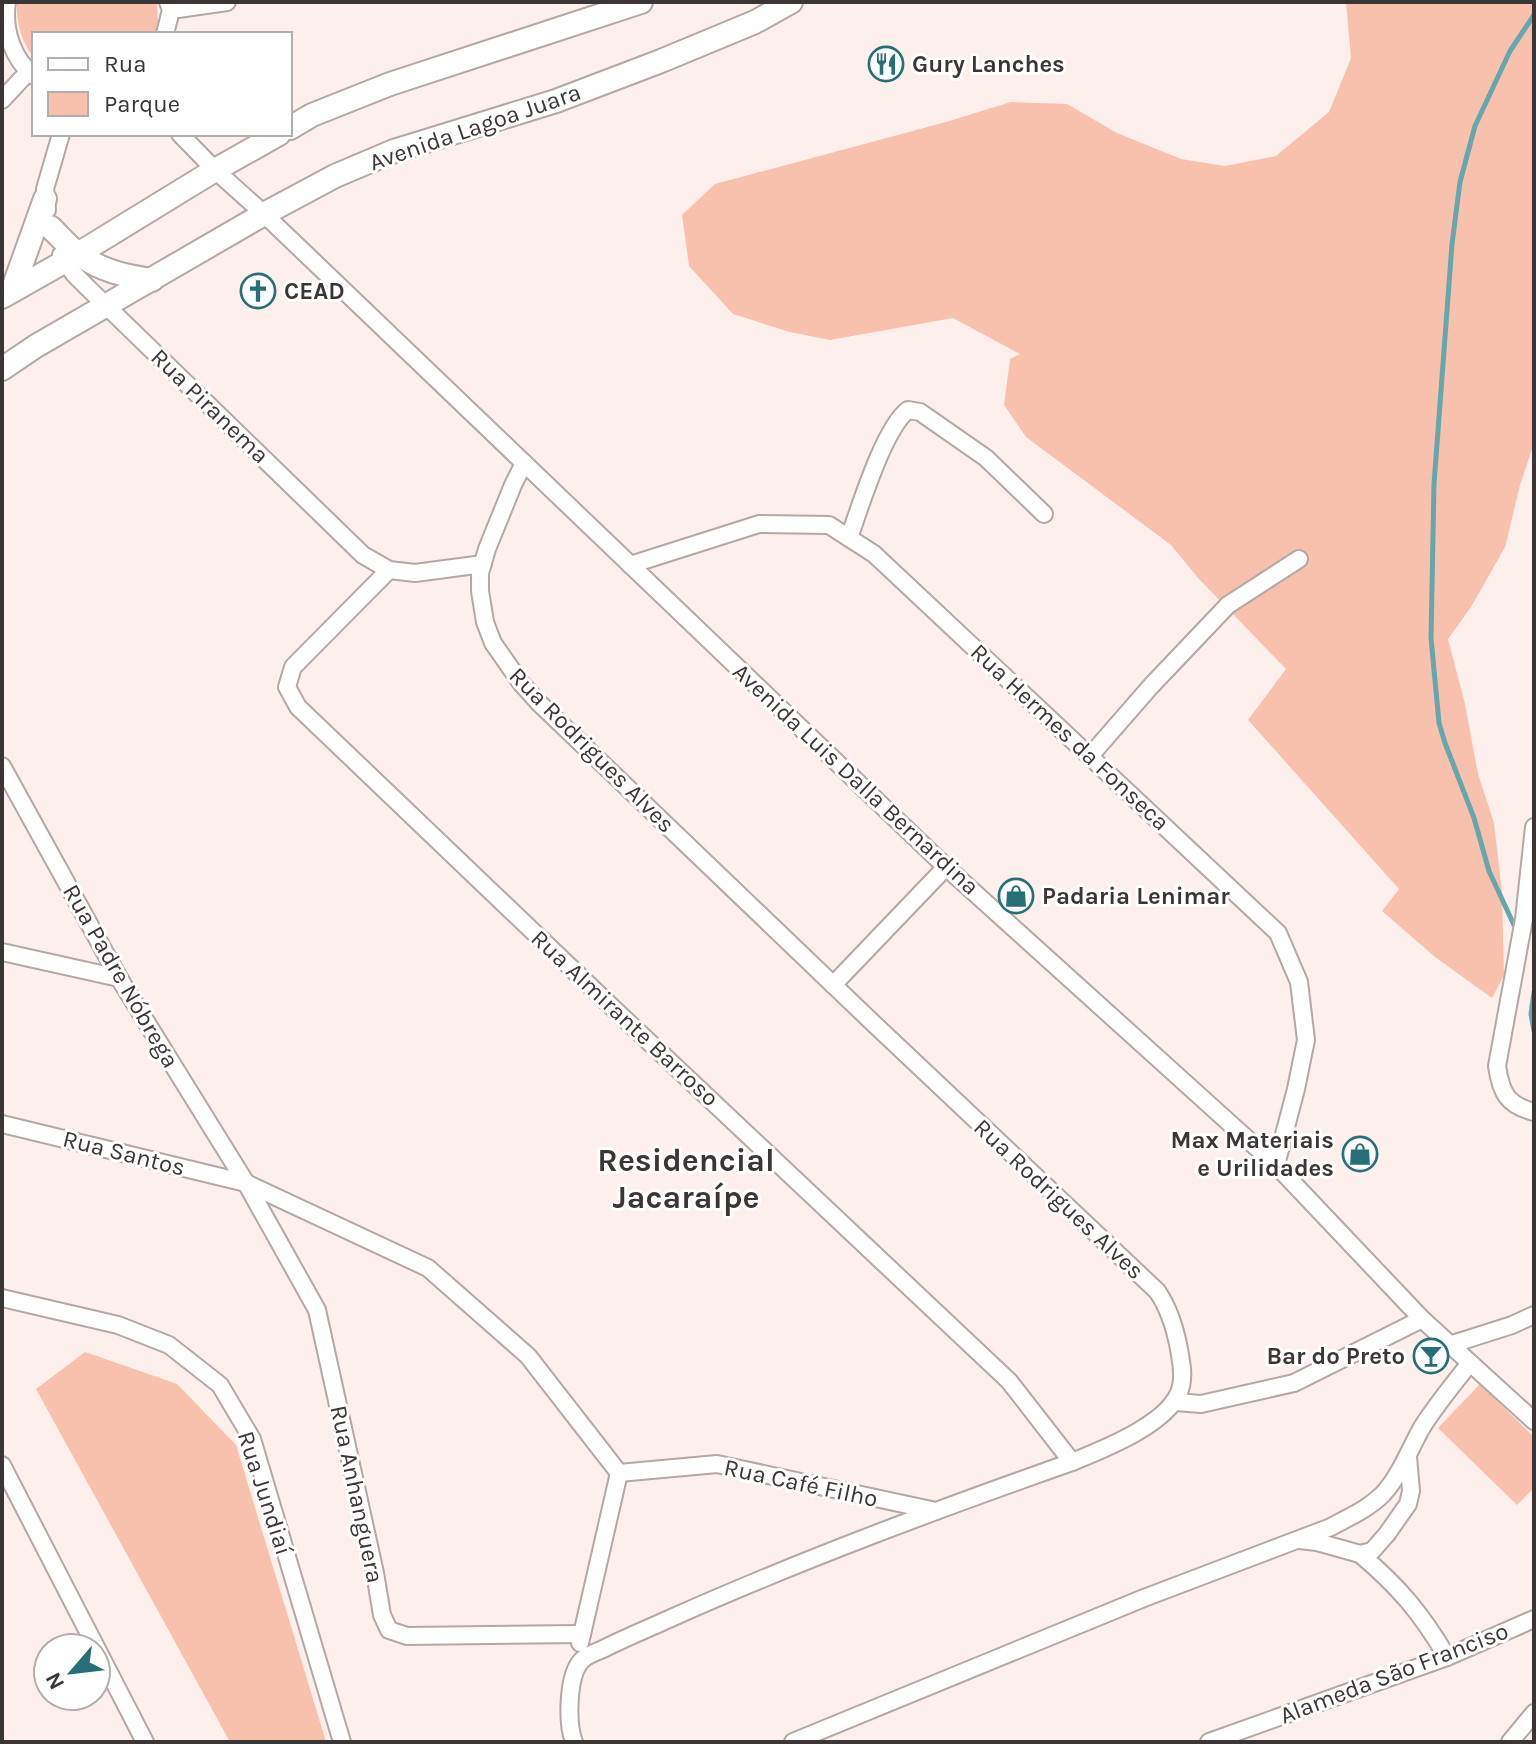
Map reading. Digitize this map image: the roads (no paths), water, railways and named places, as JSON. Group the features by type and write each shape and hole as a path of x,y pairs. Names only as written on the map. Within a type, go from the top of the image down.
{"main road":[{"path":"292,127 312,115 390,84 641,2"},
{"name":"Avenida Lagoa Juara","path":"2,369 36,346 335,176 394,151 556,101 661,61 755,22 791,2"},
{"path":"7,294 275,136"},
{"path":"7,294 45,199"},
{"path":"50,227 71,258 120,274 152,280"}],"street":[{"path":"2,100 31,74 4,31 7,2"},
{"path":"165,32 169,6 227,2"},
{"path":"50,227 45,199 60,136"},
{"name":"Avenida Luis Dalla Bernardina","path":"182,136 946,867 1276,1165 1422,1319 1534,1421"},
{"name":"Rua Piranema","path":"71,258 74,274 363,555 389,570"},
{"path":"849,538 885,443 900,416 908,410 920,412 986,458 1044,514"},
{"name":"Rua Rodrigues Alves","path":"524,463 480,573 485,622 493,643 521,683 550,714 1157,1291 1169,1312 1178,1342 1182,1373 1175,1402"},
{"name":"Rua Hermes da Fonseca","path":"630,565 759,524 829,525 874,554 1278,933 1299,982 1306,1040 1276,1165"},
{"path":"1090,756 1228,605 1299,559"},
{"path":"389,570 415,573 483,564"},
{"name":"Rua Almirante Barroso","path":"389,570 293,667 287,687 298,707 1009,1381 1072,1462"},
{"name":"Rua Padre Nóbrega","path":"2,766 119,978 246,1183"},
{"path":"1527,1110 1511,1102 1504,1092 1497,1066 1524,919 1534,827"},
{"path":"833,985 946,867"},
{"path":"2,952 119,978"},
{"name":"Rua Santos","path":"2,1124 246,1183"},
{"path":"246,1183 428,1268 528,1356 619,1473 573,1672 570,1733 574,1742"},
{"name":"Rua Anhanguera","path":"246,1183 317,1310 382,1615 389,1630 407,1636 582,1634"},
{"name":"Rua Jundiaí","path":"2,1298 118,1325 169,1345 220,1385 252,1439 342,1742"},
{"path":"1449,1345 1534,1315"},
{"path":"573,1672 582,1659 618,1641 763,1578 1104,1448 1163,1414 1175,1402 1201,1404 1294,1383 1422,1319"},
{"path":"793,1742 1144,1598 1331,1527 1360,1512 1383,1493 1408,1457 1438,1403 1469,1364"},
{"path":"1360,1554 1372,1551 1408,1504 1411,1491 1408,1457"},
{"name":"Rua Café Filho","path":"619,1473 717,1464 936,1511"},
{"path":"2,1465 145,1742"},
{"path":"1298,1540 1360,1554 1392,1581 1414,1607 1447,1657"},
{"name":"Alameda São Franciso","path":"1209,1742 1447,1657 1534,1619"},
{"path":"1510,1742 1534,1713"}],"waterway":[{"path":"1514,925 1489,871 1474,818 1439,723 1431,638 1434,484 1452,244 1460,182 1475,126 1510,51 1534,15"},
{"path":"1534,992 1531,1014 1534,1031"}],"place":[{"name":"Gury Lanches","path":"886,64"},
{"name":"CEAD","path":"258,291"},
{"name":"Padaria Lenimar","path":"1016,896"},
{"name":"Max Materiais e Urilidades","path":"1360,1154"},
{"name":"Bar do Preto","path":"1431,1356"}],"district":[{"name":"Residencial Jacaraípe","path":"686,1178"}]}
